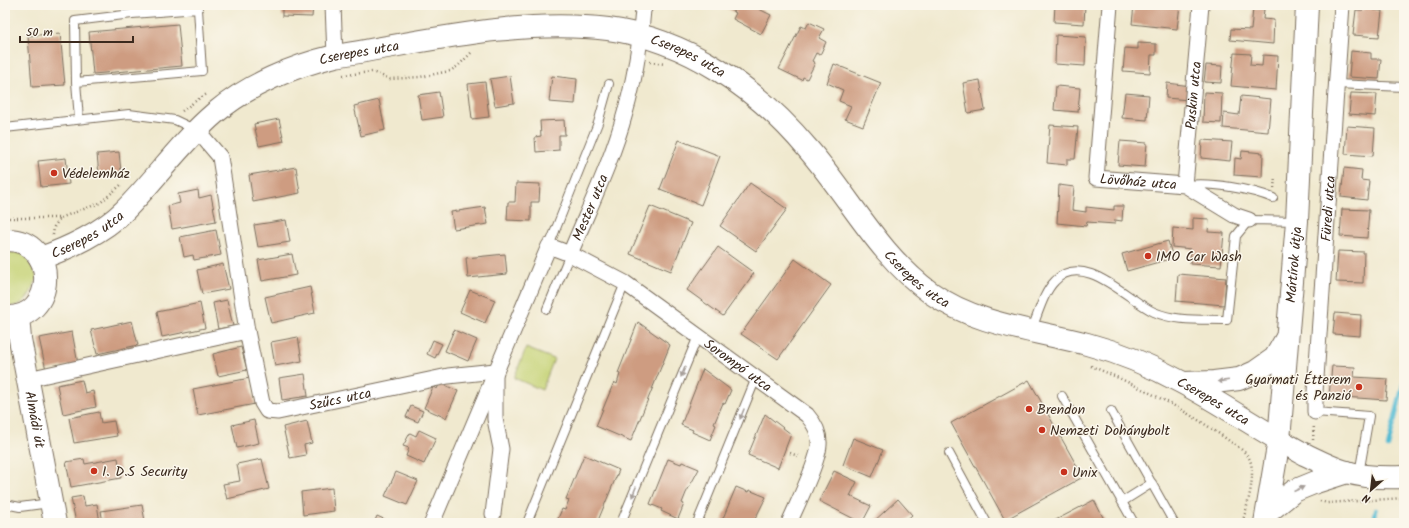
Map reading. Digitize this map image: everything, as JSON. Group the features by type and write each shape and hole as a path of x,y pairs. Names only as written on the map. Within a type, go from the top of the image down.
{"street":[{"path":"333,5 338,65"},
{"name":"Mester utca","path":"549,246 570,254 618,135 631,90 643,10 646,5"},
{"name":"Lövőház utca","path":"1110,5 1096,178 1185,186 1198,192 1234,215 1249,220"},
{"name":"Puskin utca","path":"1185,186 1201,5"},
{"name":"Mártírok útja","path":"1266,517 1279,440 1286,338 1297,221 1307,5"},
{"name":"Füredi utca","path":"1314,416 1342,5"},
{"name":"Cserepes utca","path":"40,258 66,248 98,230 124,212 197,130 216,112 262,83 317,60 338,65 494,30 535,27 609,29 640,36 685,52 705,62 759,100 784,122 810,150 888,253 909,275 932,294 962,310 1000,324 1124,355 1183,383 1279,440 1329,466 1359,474"},
{"name":"Szűcs utca","path":"197,130 220,157 247,331 262,403 267,412 278,412 448,376 495,371"},
{"path":"5,239 24,243 32,248 40,258 46,276 45,289 42,296 32,308 12,316"},
{"path":"432,523 549,246"},
{"name":"Sorompó utca","path":"570,254 625,283 813,421 819,437 818,452 794,521"},
{"name":"Almádi út","path":"12,316 20,339 53,513"},
{"path":"28,379 247,331"},
{"path":"1183,383 1214,382 1239,379 1255,372 1275,358 1286,338"},
{"path":"493,514 501,449 495,419 495,371"},
{"path":"1266,517 1294,491 1316,482 1359,474 1402,477"}],"lane":[{"path":"76,82 202,71 198,9 132,14 75,21 76,82 79,119"},
{"path":"549,246 598,123 609,84"},
{"path":"1336,84 1404,87"},
{"path":"5,128 129,114 175,120 197,130"},
{"path":"1185,186 1201,183 1262,193 1273,198"},
{"path":"1031,331 1047,293 1055,280 1068,272 1082,271 1097,276 1153,311 1170,318 1227,320 1236,236 1249,220 1297,221"},
{"path":"547,309 570,254"},
{"path":"526,523 625,283"},
{"path":"621,523 698,336"},
{"path":"697,523 756,378"},
{"path":"1062,396 1134,523"},
{"path":"1111,411 1174,523"},
{"path":"1314,416 1369,416 1359,474"},
{"path":"949,453 987,523"},
{"path":"1122,502 1152,483"},
{"path":"5,504 53,513"}],"path":[{"path":"338,65 372,72 395,80 444,73 458,66 475,50"},
{"path":"637,58 670,65"},
{"path":"5,218 60,218 100,202"},
{"path":"52,237 54,226 60,218"},
{"path":"1086,364 1128,381 1167,401 1210,427 1243,451 1249,459 1253,469 1249,495 1242,523"},
{"path":"1314,416 1314,437"},
{"path":"790,453 798,456"}],"green space":[{"path":"5,249 18,251 26,257 30,261 37,278 30,294 18,305 5,306"},
{"path":"526,348 554,359 542,390 514,378"}],"building":[{"path":"282,5 313,5 312,17 282,16"},
{"path":"721,5 758,5 757,8 771,15 761,34 733,19 736,13"},
{"path":"1055,5 1085,5 1084,24 1054,22"},
{"path":"1134,5 1180,5 1177,29 1132,24"},
{"path":"1363,6 1374,7 1374,10 1382,11 1379,37 1353,35 1356,10 1363,10"},
{"path":"1253,8 1264,9 1263,19 1274,20 1273,44 1230,40 1231,29 1251,30"},
{"path":"809,22 824,29 819,38 826,42 820,55 816,53 812,61 815,63 807,79 803,77 802,80 779,69 801,26 806,28"},
{"path":"178,24 182,66 93,74 89,32"},
{"path":"60,33 65,85 32,87 28,36"},
{"path":"1056,35 1086,37 1085,66 1055,64"},
{"path":"1138,43 1156,44 1156,55 1151,55 1150,73 1123,71 1125,48 1138,49"},
{"path":"1351,51 1371,53 1371,59 1381,59 1379,79 1349,77"},
{"path":"1234,53 1251,54 1250,65 1262,66 1263,55 1278,56 1276,90 1231,86"},
{"path":"834,64 881,83 863,126 845,119 851,106 839,101 843,90 827,83"},
{"path":"1206,65 1222,66 1221,83 1204,82"},
{"path":"510,76 514,103 495,106 490,79"},
{"path":"552,76 577,79 575,104 549,102"},
{"path":"980,80 985,110 968,113 963,83"},
{"path":"485,82 489,117 472,119 468,84"},
{"path":"1167,83 1191,86 1189,100 1166,98"},
{"path":"1056,86 1080,88 1078,112 1054,110"},
{"path":"439,92 443,117 422,120 418,95"},
{"path":"1204,92 1222,93 1221,123 1203,122"},
{"path":"1125,93 1149,95 1147,120 1122,118"},
{"path":"1351,93 1377,94 1375,116 1349,114"},
{"path":"1241,96 1271,99 1268,132 1223,128 1224,113 1239,115"},
{"path":"379,100 385,130 361,136 354,106"},
{"path":"279,119 284,141 259,146 254,124"},
{"path":"564,120 565,135 559,135 559,150 536,152 535,137 541,136 540,121"},
{"path":"1050,125 1078,127 1075,159 1067,159 1067,165 1047,163"},
{"path":"1347,126 1375,128 1373,156 1345,154"},
{"path":"679,140 720,156 701,205 660,189"},
{"path":"1202,140 1232,142 1230,161 1201,158"},
{"path":"1120,141 1147,143 1145,167 1118,165"},
{"path":"1242,151 1263,153 1262,177 1234,175 1235,158 1241,159"},
{"path":"119,152 121,172 99,175 97,154"},
{"name":"Védelemház","path":"66,158 69,184 41,187 38,161"},
{"path":"296,167 300,193 253,202 249,175"},
{"path":"1344,168 1362,170 1361,180 1369,181 1367,200 1341,197"},
{"path":"516,183 540,184 539,202 531,202 531,221 507,220 508,202 515,202"},
{"path":"750,183 787,209 756,251 720,226"},
{"path":"1059,185 1074,187 1072,210 1086,212 1086,207 1114,210 1114,206 1123,206 1122,221 1115,220 1115,224 1087,222 1086,226 1057,223"},
{"path":"198,190 199,198 211,195 216,221 172,229 168,206 180,203 178,194"},
{"path":"650,206 691,223 671,271 630,254"},
{"path":"485,207 488,224 454,229 451,212"},
{"path":"1342,209 1369,210 1367,238 1340,236"},
{"path":"1193,218 1209,219 1208,232 1224,233 1221,266 1190,264 1191,249 1172,247 1173,228 1193,230"},
{"path":"286,220 290,242 258,247 254,225"},
{"path":"216,230 221,255 194,260 193,255 184,257 180,237"},
{"name":"IMO Car Wash","path":"1168,241 1173,258 1127,271 1122,254"},
{"path":"718,247 754,273 723,316 687,290"},
{"path":"1338,251 1364,252 1363,283 1336,282"},
{"path":"292,254 296,275 262,281 258,260"},
{"path":"505,254 507,274 468,278 466,258"},
{"path":"795,259 831,285 778,359 741,334"},
{"path":"223,264 229,289 202,294 197,270"},
{"path":"1178,274 1226,278 1224,305 1176,301"},
{"path":"310,287 315,313 271,323 265,297"},
{"path":"470,290 495,300 485,323 460,312"},
{"path":"227,300 233,326 218,329 213,303"},
{"path":"200,303 205,328 162,337 157,312"},
{"path":"1335,313 1361,315 1360,336 1333,334"},
{"path":"132,321 138,345 97,354 91,330"},
{"path":"638,322 670,345 631,441 596,426 614,382 617,384 620,374 618,373"},
{"path":"454,330 477,340 468,361 445,351"},
{"path":"72,332 78,364 46,370 39,338"},
{"path":"298,337 302,361 275,366 271,342"},
{"path":"433,340 442,344 435,358 427,354"},
{"path":"241,347 247,370 218,376 213,354"},
{"name":"Gyarmati Étterem és Panzió","path":"1332,366 1355,367 1354,377 1388,379 1386,400 1329,396"},
{"path":"703,369 731,390 725,404 723,403 714,424 716,425 710,440 681,425"},
{"path":"305,374 308,396 282,400 279,378"},
{"path":"250,378 255,404 198,415 193,389"},
{"path":"82,380 85,393 93,391 96,407 63,414 57,385"},
{"path":"1029,380 1083,477 1005,520 951,423"},
{"path":"440,383 458,391 446,418 424,408 433,387 437,389"},
{"path":"411,406 423,411 418,422 406,417"},
{"path":"99,412 101,423 114,421 117,436 74,443 69,418"},
{"path":"765,414 791,434 778,468 748,455"},
{"path":"254,420 259,443 237,448 232,425"},
{"path":"307,421 312,443 304,445 306,455 290,458 283,427"},
{"path":"419,430 436,438 424,464 406,456 409,448 403,446 410,433 416,436"},
{"path":"853,438 883,450 872,477 843,465"},
{"path":"584,455 619,470 597,523 556,523 562,509 565,510 569,500 566,499"},
{"name":"I. D.S Security","path":"118,458 121,478 71,487 66,462 84,459 85,464"},
{"path":"262,459 269,489 227,499 223,484 240,481 237,464"},
{"path":"668,459 681,464 682,462 699,469 686,493 682,503 684,504 678,519 661,511 662,509 650,504"},
{"path":"834,471 857,482 850,496 871,506 862,523 819,501"},
{"path":"396,472 418,481 407,505 385,496"},
{"path":"736,487 748,492 749,490 766,497 753,523 721,523"},
{"path":"332,488 334,511 303,515 301,492"},
{"path":"83,496 85,506 97,504 100,523 76,523 71,498"},
{"path":"898,499 912,515 903,523 872,523"},
{"path":"1094,500 1106,523 1050,523"},
{"path":"142,505 145,521 103,523 101,511"},
{"path":"377,516 393,523 374,523"}],"waterway":[{"path":"1388,447 1404,381"},
{"path":"1374,523 1376,510"}],"place":[{"name":"Védelemház","path":"54,173"},
{"name":"IMO Car Wash","path":"1148,256"},
{"name":"Gyarmati Étterem és Panzió","path":"1359,387"},
{"name":"Brendon","path":"1029,409"},
{"name":"Nemzeti Dohánybolt","path":"1042,430"},
{"name":"I. D.S Security","path":"94,471"},
{"name":"Unix","path":"1064,472"}]}
